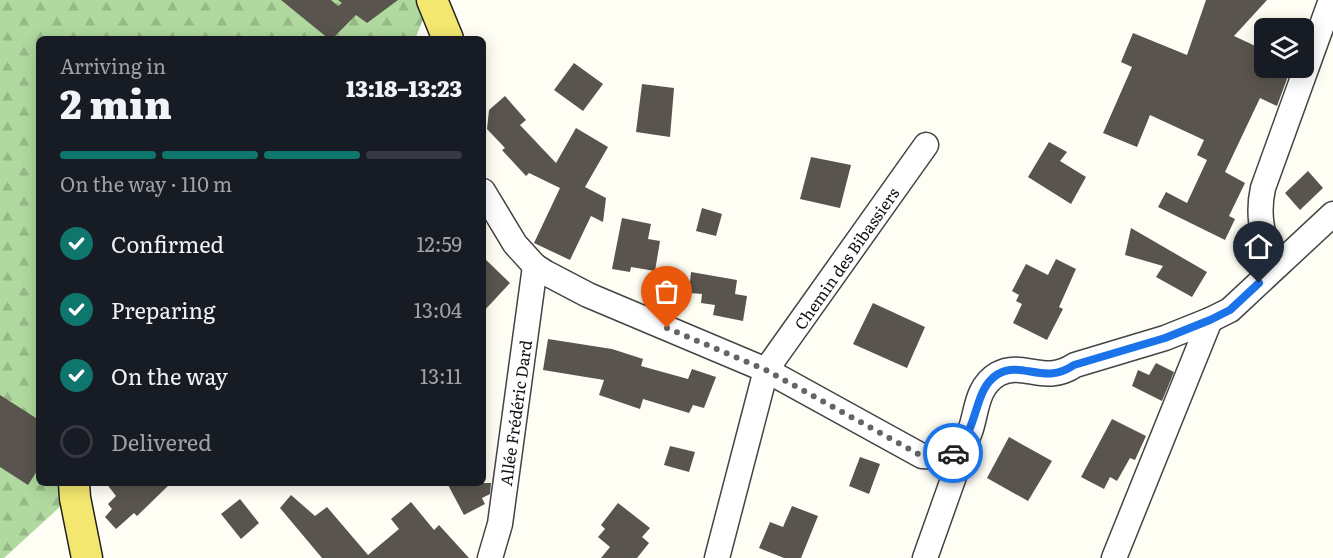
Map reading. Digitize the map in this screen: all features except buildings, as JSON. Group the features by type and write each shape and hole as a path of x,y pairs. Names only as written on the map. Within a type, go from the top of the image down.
{"main road":[{"path":"432,0 447,36"},
{"path":"74,486 87,558"}],"street":[{"path":"1273,269 1261,226 1259,207 1263,188 1324,50 1331,0"},
{"name":"Chemin des Bibassiers","path":"717,558 766,370 926,146"},
{"path":"486,196 516,244 535,266 588,296 766,370 922,456 937,457 952,454 962,446 970,432"},
{"path":"925,558 970,432 981,394 988,382 1000,373 1014,370 1044,375 1066,371 1074,365 1165,338 1210,320 1230,310 1333,214"},
{"name":"Allée Frédéric Dard","path":"490,558 500,524 535,266"},
{"path":"1114,558 1210,320"}],"green space":[{"path":"0,0 431,0 416,36 36,36 36,486 83,486 4,558 0,558"}],"way so far":[{"path":"667,328 766,370 922,456 937,457 953,453"}],"route":[{"path":"953,453 962,446 970,432 981,394 988,382 1000,373 1014,370 1031,371 1044,375 1055,374 1066,371 1074,365 1165,338 1230,310 1259,283"}]}
